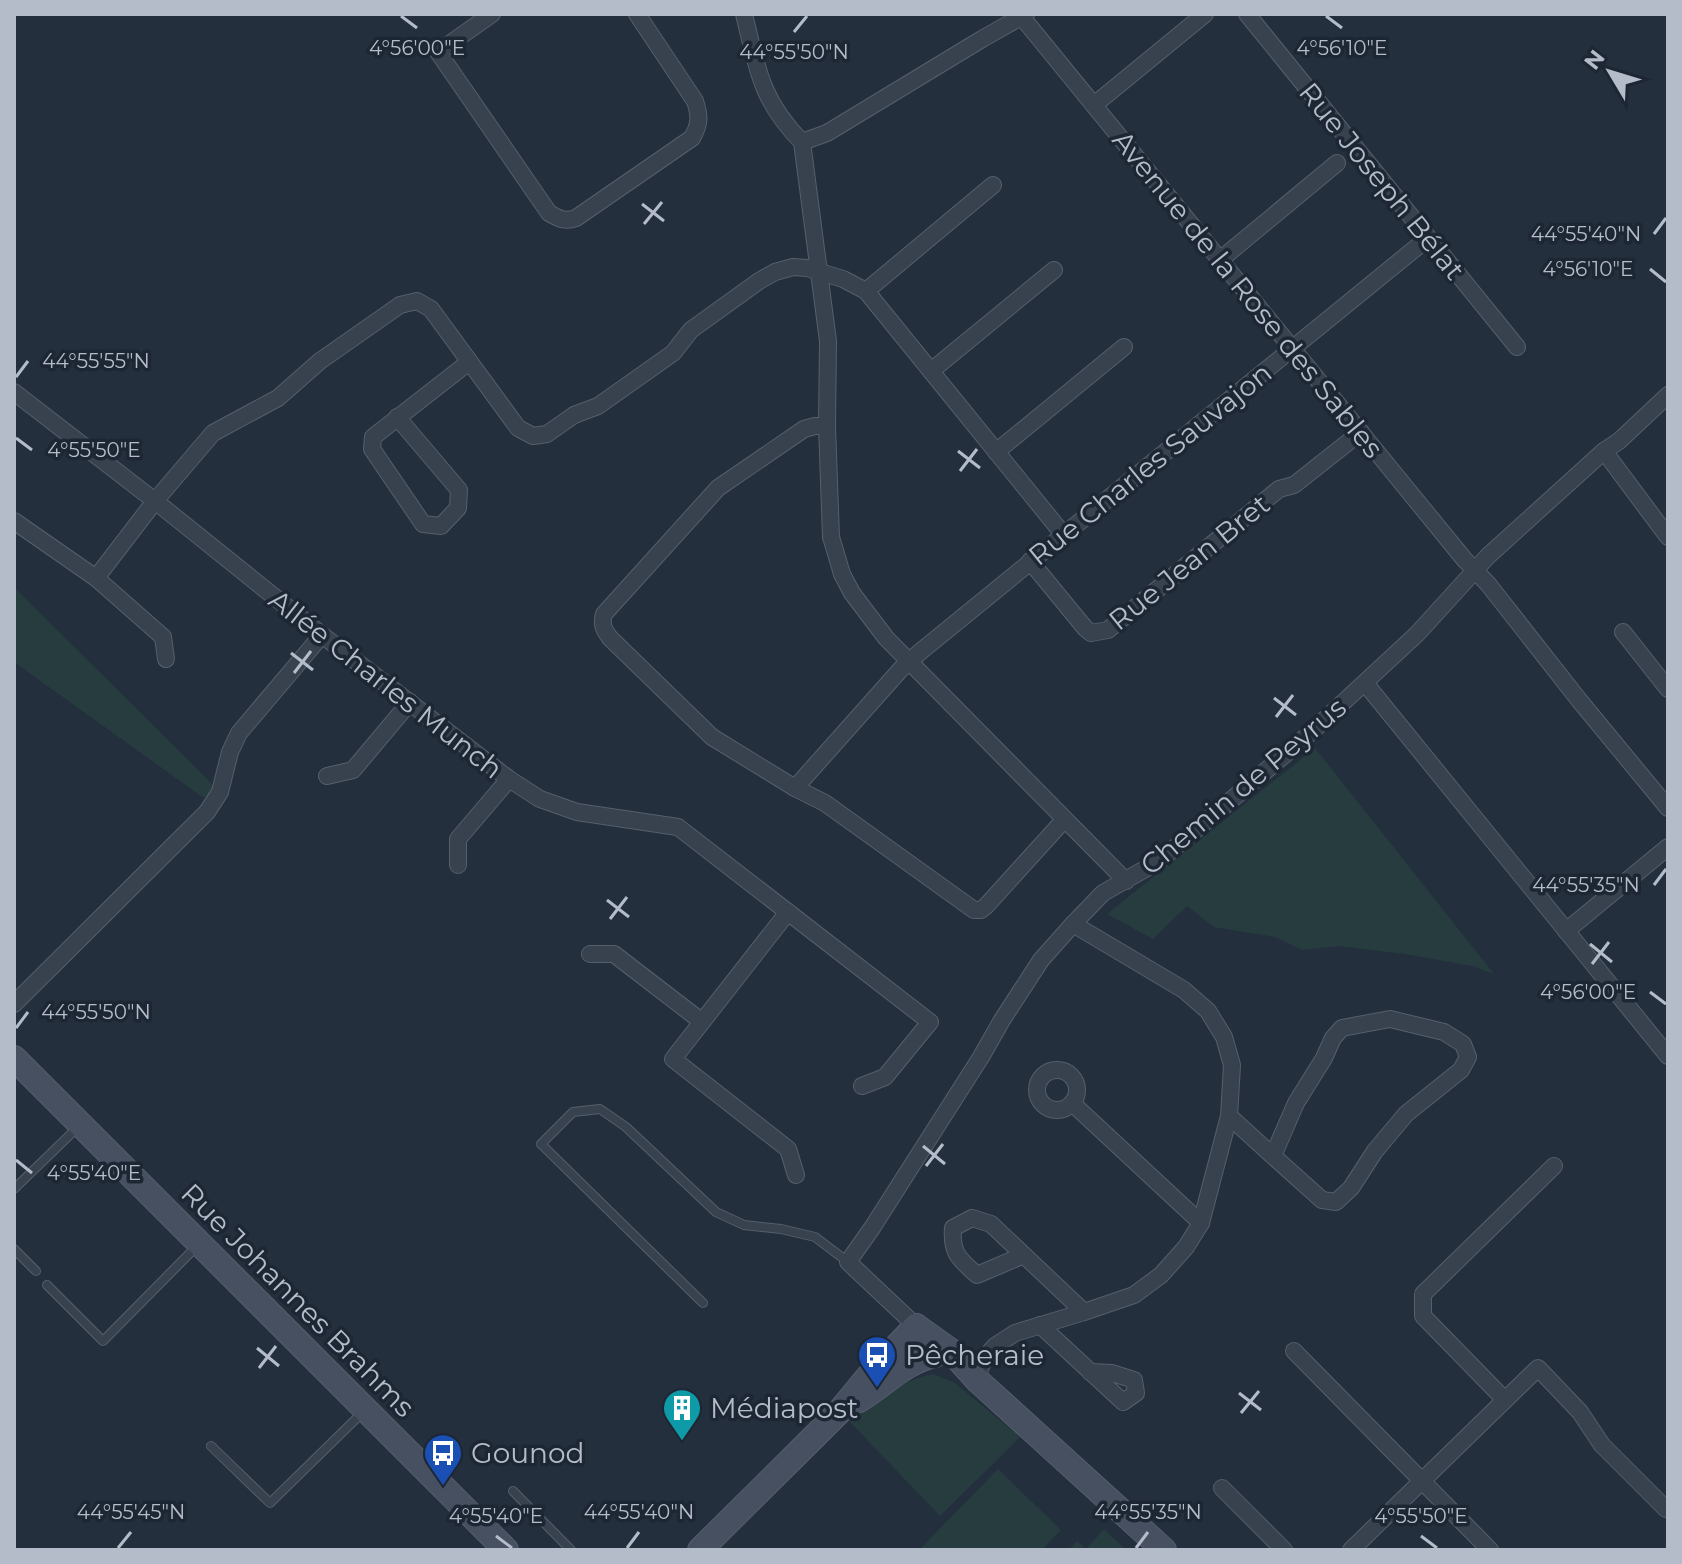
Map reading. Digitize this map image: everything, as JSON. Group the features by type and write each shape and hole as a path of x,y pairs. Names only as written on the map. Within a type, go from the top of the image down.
{"street":[{"path":"492,14 438,52 549,213 568,221 692,138 699,127 695,101 637,14"},
{"path":"744,14 764,89 784,124 802,142 828,341 831,537 852,593 909,661 1126,881"},
{"path":"1094,105 1205,14"},
{"name":"Rue Joseph Bélat","path":"1247,14 1517,347"},
{"path":"802,142 827,133 1024,15"},
{"name":"Avenue de la Rose des Sables","path":"1024,15 1668,808"},
{"path":"1220,260 1337,163"},
{"path":"866,291 993,185"},
{"name":"Rue Charles Sauvajon","path":"795,788 909,661 1428,238"},
{"path":"96,578 155,501 213,433 278,398 320,361 400,305 417,301 431,309 518,428 533,436 547,434 574,415 598,406 673,353 691,330 759,281 793,267 843,279 866,291 1063,534"},
{"path":"931,371 1054,270"},
{"path":"996,452 1124,347"},
{"path":"397,417 459,490 458,508 441,526 423,524 372,449 373,437 397,417 469,362"},
{"name":"Allée Charles Munch","path":"14,392 509,779 540,799 577,812 678,827 930,1022 885,1077 862,1086"},
{"name":"Chemin de Peyrus","path":"848,1262 1041,960 1073,924 1103,893 1159,861 1308,735 1417,634 1488,556 1668,395"},
{"path":"827,426 804,429 718,488 604,614 603,629 712,737 825,803 974,910 986,906 1064,820"},
{"name":"Rue Jean Bret","path":"1030,561 1085,628 1091,633 1108,630 1279,489 1294,485 1361,432"},
{"path":"1604,451 1668,537"},
{"path":"14,521 96,578 163,637 166,659"},
{"path":"1623,632 1668,689"},
{"path":"14,1004 207,812 220,792 230,752 239,733 322,635"},
{"path":"1365,683 1668,1056"},
{"path":"327,776 353,770 410,702"},
{"path":"458,865 458,839 509,779"},
{"path":"1566,931 1668,847"},
{"path":"788,912 673,1059 788,1149 796,1175"},
{"path":"966,1372 967,1357 995,1346 1015,1333 1134,1295 1161,1275 1186,1247 1201,1223 1229,1116 1232,1065 1224,1037 1208,1011 1184,990 1073,924"},
{"path":"590,954 614,954 701,1021"},
{"path":"1229,1116 1273,1156 1322,1200 1336,1202 1351,1188 1375,1151 1406,1114 1461,1070 1468,1057 1463,1044 1444,1032 1390,1019 1342,1028 1333,1038 1296,1103 1273,1156"},
{"name":"Rue Johannes Brahms","path":"14,1058 506,1550"},
{"path":"1072,1103 1201,1223"},
{"path":"1505,1400 1423,1316 1423,1294 1554,1166"},
{"path":"1024,1255 1084,1312"},
{"path":"848,1262 923,1344"},
{"path":"1040,1325 1090,1372"},
{"path":"839,1412 877,1389 923,1344"},
{"path":"700,1550 839,1412 896,1345 923,1344 951,1351 966,1372 1164,1550"},
{"path":"966,1372 980,1368 995,1346"},
{"path":"1294,1351 1490,1550"},
{"path":"1351,1550 1538,1368 1580,1412 1602,1445 1666,1509"},
{"path":"1222,1488 1284,1550"}],"lane":[{"path":"703,1303 541,1144 573,1112 600,1109 626,1127 716,1212 744,1225 815,1237 848,1262"},
{"path":"14,1189 81,1124"},
{"path":"47,1285 103,1341 199,1243"},
{"path":"14,1249 36,1271"},
{"path":"211,1446 270,1503 365,1410"},
{"path":"513,1491 571,1550"}],"green space":[{"path":"14,587 215,787 204,798 14,662"},
{"path":"1315,748 1494,974 1472,966 1405,954 1339,946 1302,950 1275,937 1214,927 1187,906 1153,939 1107,914"},
{"path":"933,1374 955,1383 1020,1437 940,1516 849,1421 899,1387"},
{"path":"998,1469 1061,1530 1042,1550 919,1550"},
{"path":"1104,1529 1126,1550 1068,1550 1077,1541 1086,1549"}],"place":[{"name":"Pêcheraie","path":"877,1389"},
{"name":"Médiapost","path":"682,1442"},
{"name":"Gounod","path":"443,1487"}]}
